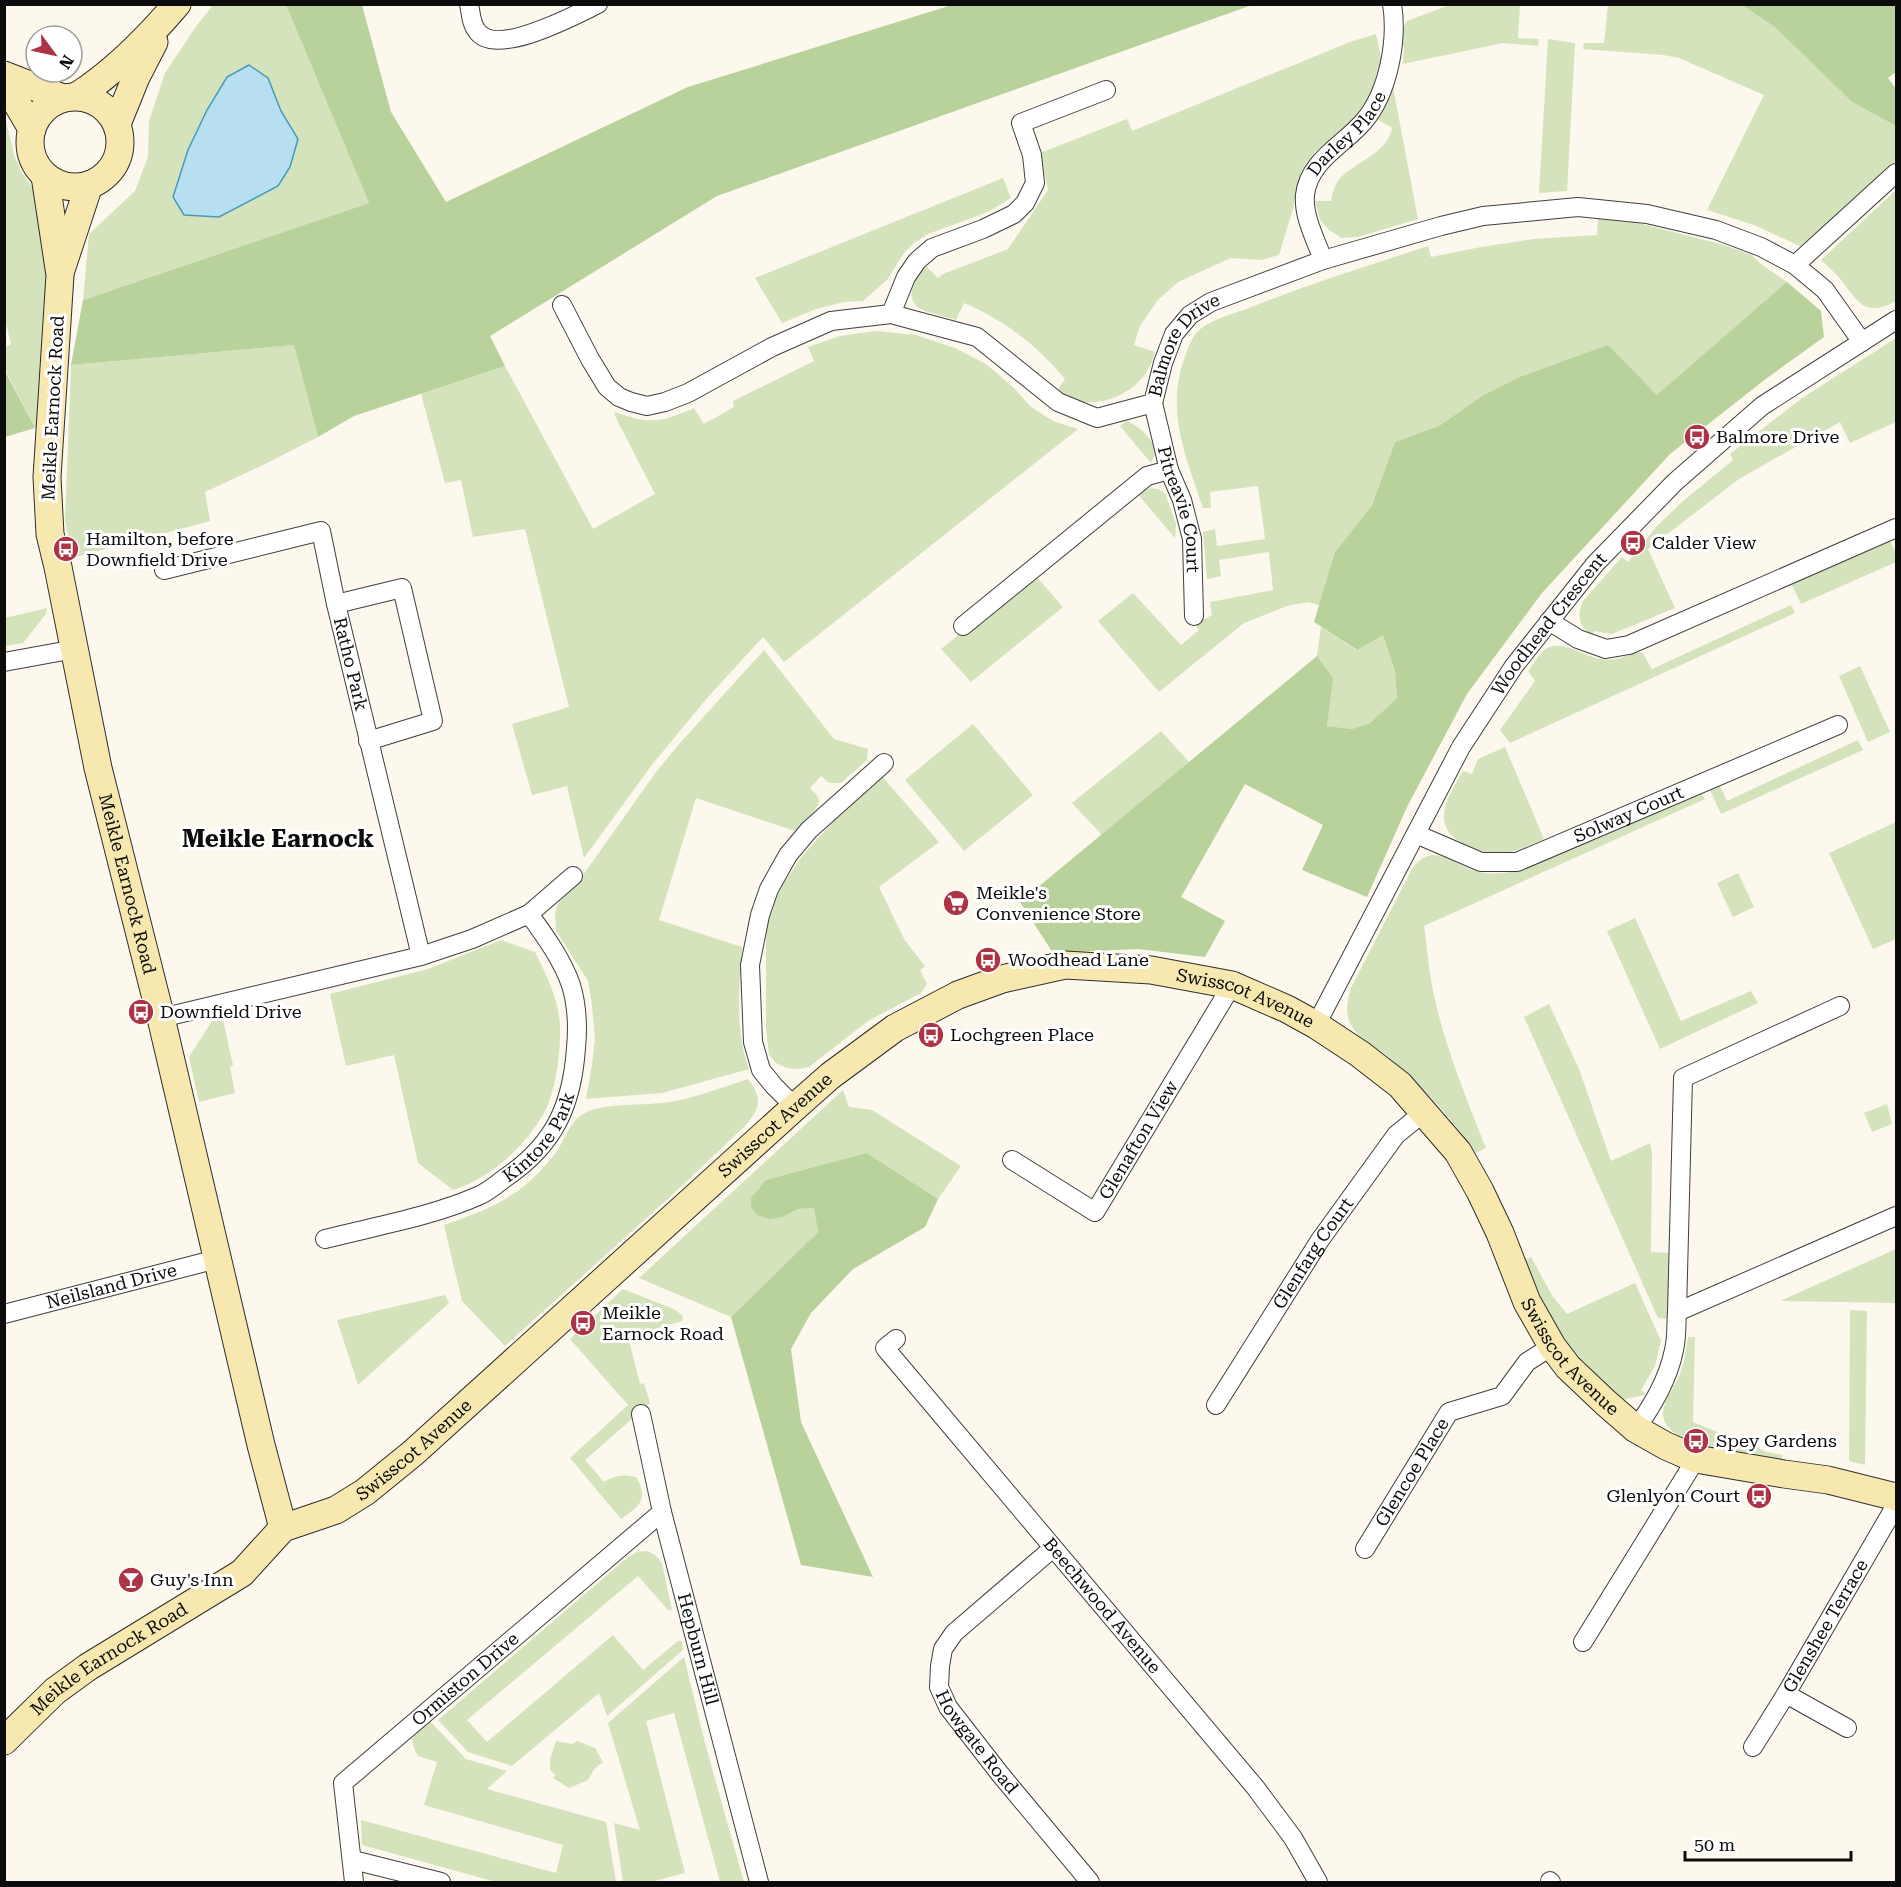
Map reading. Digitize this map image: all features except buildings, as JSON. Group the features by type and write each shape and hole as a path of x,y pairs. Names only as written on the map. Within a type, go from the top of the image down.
{"street":[{"path":"469,4 476,31 482,37 501,41 537,31 598,4"},
{"name":"Darley Place","path":"1323,260 1305,210 1305,193 1313,171 1364,121 1381,92 1394,49 1395,22 1392,4"},
{"path":"4,75 70,97 91,99 106,109 117,124 120,149 117,160 110,171 101,180 89,185 74,187 58,184 45,176 34,163 30,146 32,129 38,115 49,105 70,97 101,80 128,56 176,6"},
{"path":"117,124 136,77 176,6"},
{"path":"4,81 32,129"},
{"path":"891,314 906,277 917,261 932,248 983,229 1014,214 1025,203 1035,183 1032,155 1021,123 1106,90"},
{"path":"1795,265 1896,173"},
{"name":"Meikle Earnock Road","path":"4,1741 55,1691 88,1667 242,1573 283,1528 261,1445 161,1018 98,768 50,534 48,489 60,275 45,176"},
{"name":"Meikle Earnock Road","path":"60,275 89,185"},
{"name":"Balmore Drive","path":"562,305 599,376 608,387 619,397 647,406 688,393 772,347 831,321 891,314 976,337 1058,402 1097,418 1153,404 1163,363 1174,334 1190,315 1211,303 1323,260 1441,226 1480,217 1578,207 1647,214 1716,230 1761,247 1795,265 1825,290 1862,342"},
{"name":"Woodhead Crescent","path":"1316,1025 1461,747 1514,666 1595,564 1675,482 1762,406 1896,320"},
{"name":"Pitreavie Court","path":"1153,404 1169,470 1182,500 1192,539 1194,616"},
{"path":"963,626 1147,476 1169,470"},
{"path":"1549,621 1578,639 1606,649 1629,645 1896,528"},
{"name":"Ratho Park","path":"164,570 321,531 368,741 421,956"},
{"path":"336,604 402,588 433,721 368,741"},
{"path":"4,662 75,649"},
{"name":"Solway Court","path":"1416,834 1481,862 1517,862 1838,725"},
{"path":"795,1107 761,1070 753,1042 750,965 760,915 769,889 788,855 809,830 884,763"},
{"path":"161,1018 421,956 472,939 529,914 573,876"},
{"name":"Kintore Park","path":"325,1239 436,1212 481,1195 521,1168 553,1131 567,1102 575,1065 576,1010 570,984 556,954 529,914"},
{"name":"Swisscot Avenue","path":"283,1528 336,1510 365,1492 413,1453 795,1107 838,1070 895,1028 958,995 1002,979 1065,965 1151,970 1232,985 1287,1009 1316,1025 1360,1054 1400,1085 1458,1152 1500,1233 1527,1302 1552,1346 1568,1367 1636,1429 1696,1459 1828,1480 1896,1497"},
{"name":"Glenafton View","path":"1012,1160 1095,1212 1232,985"},
{"path":"1636,1429 1656,1398 1668,1373 1675,1347 1683,1078 1840,1006"},
{"name":"Glenfarg Court","path":"1216,1405 1320,1240 1396,1135 1423,1113"},
{"path":"1677,1312 1896,1216"},
{"name":"Neilsland Drive","path":"4,1314 218,1259"},
{"name":"Beechwood Avenue","path":"896,1339 885,1348 1255,1786 1293,1838 1318,1882"},
{"name":"Glencoe Place","path":"1365,1549 1449,1413 1502,1396 1527,1362 1552,1346"},
{"name":"Hepburn Hill","path":"641,1414 662,1512 759,1882"},
{"path":"1583,1641 1696,1459"},
{"name":"Glenshee Terrace","path":"1753,1747 1896,1505"},
{"name":"Ormiston Drive","path":"354,1882 343,1783 662,1512"},
{"name":"Howgate Road","path":"1053,1548 954,1633 943,1649 939,1687 948,1707 1000,1774 1090,1882"},
{"path":"1786,1694 1847,1728"},
{"path":"353,1860 441,1882"}],"green space":[{"path":"1452,4 1520,5 1518,38 1539,39 1538,46 1503,43 1403,64 1404,46 1400,46 1400,39 1407,21"},
{"path":"213,5 286,5 369,203 83,300 89,234 135,191 148,157 149,121 165,73"},
{"path":"286,5 362,5 391,112 446,202 688,87 952,5 1252,5 717,196 490,336 505,366 354,416 318,437 294,345 71,365 83,300 369,203"},
{"path":"1608,5 1742,5 1776,28 1852,102 1896,126 1896,162 1804,248 1754,225 1707,210 1764,95 1679,58 1583,49 1584,43 1604,43"},
{"path":"1742,5 1896,5 1896,72 1888,78 1896,89 1896,126 1852,102 1776,28"},
{"path":"1376,34 1381,58 1371,94 1363,109 1352,122 1315,152 1304,166 1279,255 1261,260 1231,258 1178,282 1157,301 1140,326 1134,345 1155,352 1151,363 1138,383 1118,396 1107,400 1083,402 1056,392 1065,379 1031,344 993,317 964,303 956,320 922,310 914,303 911,292 918,274 925,265 938,278 1008,249 1048,190 1040,153 1127,119 1132,131 1350,42"},
{"path":"1548,39 1575,43 1567,191 1539,193"},
{"path":"1393,87 1418,219 1358,237 1342,238 1329,230 1320,220 1315,201 1331,201 1339,179 1378,151 1389,137 1392,128 1377,119"},
{"path":"4,112 14,155 22,173 34,190 48,278 43,322 40,427 35,428 5,369 5,347 11,344 4,316"},
{"path":"1003,178 1011,198 988,212 928,234 914,243 904,253 887,280 863,301 844,302 816,309 782,323 755,278"},
{"path":"1896,190 1896,301 1886,306 1870,308 1859,302 1837,275 1821,260"},
{"path":"1598,219 1638,223 1724,245 1752,255 1787,282 1659,397 1608,346 1482,396 1439,426 1395,442 1372,505 1335,552 1324,607 1308,602 1287,606 1244,623 1159,692 1098,621 1133,593 1181,645 1199,630 1195,625 1212,615 1210,602 1273,590 1269,552 1219,560 1221,576 1207,579 1203,532 1215,529 1217,546 1265,539 1258,486 1210,492 1211,508 1203,508 1185,454 1178,418 1178,381 1191,342 1198,331 1225,316 1428,246 1431,257 1534,239 1597,235"},
{"path":"1787,282 1821,311 1824,337 1767,378 1670,454 1542,593 1467,694 1407,807 1367,897 1302,870 1323,825 1245,784 1181,897 1225,921 1205,957 1138,949 1053,953 1020,902 1317,656 1333,678 1327,726 1352,729 1370,723 1397,698 1395,671 1383,635 1357,650 1314,622 1335,552 1372,505 1395,442 1439,426 1482,396 1520,377 1608,345 1657,395"},
{"path":"876,331 916,335 955,348 986,364 1014,388 1031,407 1053,421 1078,429 784,662 763,637 708,697 651,766 584,858 567,786 532,795 512,724 569,707 525,529 473,537 461,480 445,483 421,394 505,366 593,529 655,494 614,414 616,412 637,419 655,420 694,408 704,424 734,407 733,401 814,361 808,347 840,336"},
{"path":"1896,338 1896,422 1850,443 1840,422 1739,479 1648,549 1675,608 1612,634 1595,631 1591,635 1583,627 1580,611 1583,601 1622,557 1628,562 1657,526 1733,460 1730,454 1802,398"},
{"path":"294,345 318,437 205,492 210,521 72,558 65,520 71,365"},
{"path":"4,369 35,428 5,437 4,437"},
{"path":"1126,421 1141,429 1151,442 1156,452 1151,463 1120,426"},
{"path":"1142,488 1158,489 1165,493 1176,524 1175,538 1136,492"},
{"path":"1890,541 1896,553 1896,562 1801,604 1791,583"},
{"path":"1034,574 1063,607 971,682 941,649"},
{"path":"1791,605 1795,613 1510,743 1500,730 1535,681 1528,671 1540,654 1549,648 1563,646 1607,660 1642,652 1652,669"},
{"path":"47,608 46,614 23,643 5,646 5,618"},
{"path":"1321,627 1356,650 1383,634 1395,671 1397,698 1370,723 1352,729 1327,726 1332,678 1317,656"},
{"path":"764,650 834,739 868,749 867,760 841,783 829,783 821,776 810,788 817,796 819,803 795,831 696,798 659,920 742,947 739,993 740,1024 749,1069 662,1093 586,1099 595,1039 592,1005 588,981 556,931 555,913 558,903 576,885 656,772"},
{"path":"1860,666 1890,732 1868,742 1839,676"},
{"path":"973,724 1033,795 964,851 905,780"},
{"path":"1161,731 1189,762 1102,835 1072,803"},
{"path":"1858,740 1863,750 1721,814 1709,788 1719,784 1727,801"},
{"path":"1505,747 1544,839 1512,852 1491,853 1472,848 1455,838 1445,823 1444,814 1449,797 1463,771 1472,774 1478,759"},
{"path":"880,774 939,842 879,887 904,939 925,966 920,970 927,984 921,993 868,1021 809,1067 787,1068 776,1063 769,1055 766,1027 766,931 769,912 782,886 803,855 861,791"},
{"path":"1701,793 1705,799 1424,926 1431,978 1442,1027 1486,1148 1474,1154 1458,1128 1434,1101 1385,1054 1359,1036 1348,1018 1351,988 1412,869 1420,860 1436,855 1479,872 1493,874 1517,871"},
{"path":"1896,822 1896,939 1873,949 1829,853"},
{"path":"1738,873 1754,907 1733,917 1717,883"},
{"path":"1635,918 1681,1021 1751,991 1758,1003 1660,1049 1607,931"},
{"path":"501,940 535,952 553,991 560,1026 555,1081 543,1115 516,1150 481,1178 453,1190 418,1163 394,1055 346,1066 330,994 428,969"},
{"path":"1549,1004 1579,1069 1611,1161 1650,1143 1652,1152 1651,1252 1669,1253 1668,1319 1658,1318 1524,1017"},
{"path":"223,1020 233,1065 230,1067 235,1093 199,1102 189,1057 212,1021"},
{"path":"748,1079 756,1092 758,1102 755,1113 746,1125 505,1346 462,1301 444,1225 491,1207 518,1191 554,1155 570,1127 583,1114 601,1108 678,1100"},
{"path":"843,1090 849,1107 872,1110 961,1166 938,1199 867,1153 783,1217 798,1209 815,1208 818,1232 731,1317 639,1278"},
{"path":"1887,1104 1892,1124 1872,1132 1864,1113"},
{"path":"867,1153 938,1199 925,1227 853,1269 811,1313 791,1349 801,1422 873,1577 801,1565 731,1317 818,1232 814,1208 798,1209 783,1217 769,1219 757,1215 751,1207 751,1198 766,1180"},
{"path":"1896,1249 1896,1303 1780,1301"},
{"path":"1531,1257 1553,1297 1567,1314 1635,1283 1661,1341 1655,1366 1641,1390 1646,1394 1622,1400 1572,1351 1551,1319 1534,1284 1524,1261"},
{"path":"623,1289 674,1309 683,1316 682,1321 628,1337 640,1384 644,1383 650,1403 585,1460 604,1482 619,1476 636,1477 642,1497 638,1506 621,1519 570,1458 628,1405 570,1339"},
{"path":"445,1295 449,1303 358,1385 337,1320"},
{"path":"1850,1310 1867,1311 1865,1465 1849,1461"},
{"path":"1688,1337 1695,1337 1693,1422 1767,1452 1783,1455 1781,1461 1705,1449 1707,1444 1693,1439 1691,1442 1679,1436 1665,1423 1663,1411 1680,1374"},
{"path":"647,1551 655,1555 662,1563 672,1610 668,1610 638,1576 467,1720 487,1742 613,1635 643,1670 678,1641 682,1641 683,1650 607,1716 599,1693 512,1766 468,1752 438,1720 627,1558 637,1552"},
{"path":"684,1657 705,1743 744,1882 720,1882 674,1713 646,1721 685,1873 651,1882 623,1882 614,1823 640,1830 608,1723"},
{"path":"427,1718 466,1759 507,1771 487,1789 606,1822 616,1882 496,1882 362,1845 361,1820 556,1873 563,1845 424,1805 437,1762 418,1756 413,1739 416,1731"},
{"path":"556,1741 572,1744 577,1741 595,1748 603,1762 595,1768 588,1780 569,1788 553,1778 556,1775 550,1770 550,1759"}],"water":[{"path":"249,65 268,78 281,111 298,139 290,167 278,186 219,217 184,215 173,197 188,150 207,110 227,77"}],"place":[{"name":"Balmore Drive","path":"1697,437"},
{"name":"Calder View","path":"1633,543"},
{"name":"Hamilton, before Downfield Drive","path":"66,549"},
{"name":"Meikle's Convenience Store","path":"956,903"},
{"name":"Woodhead Lane","path":"988,960"},
{"name":"Downfield Drive","path":"141,1012"},
{"name":"Lochgreen Place","path":"931,1035"},
{"name":"Meikle Earnock Road","path":"583,1323"},
{"name":"Spey Gardens","path":"1696,1441"},
{"name":"Glenlyon Court","path":"1759,1496"},
{"name":"Guy's Inn","path":"131,1580"}],"district":[{"name":"Meikle Earnock","path":"278,839"}]}
